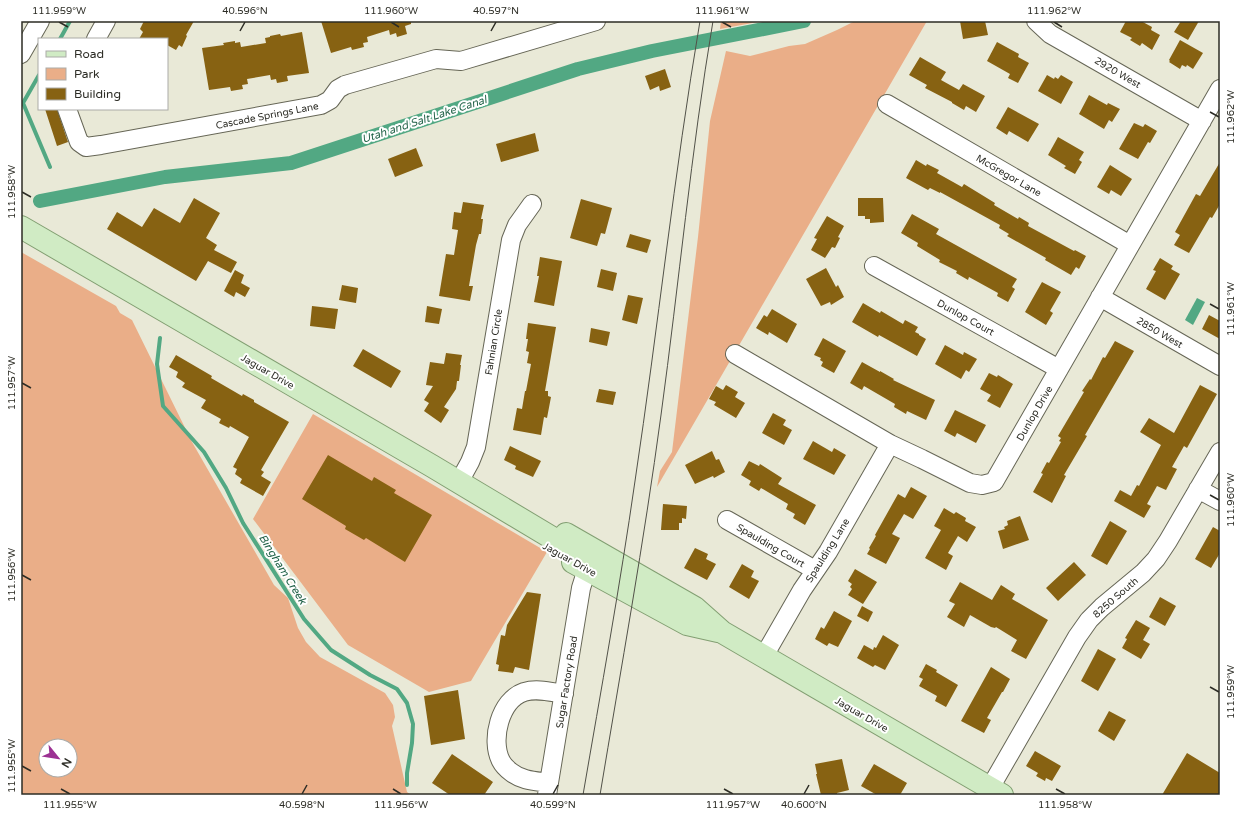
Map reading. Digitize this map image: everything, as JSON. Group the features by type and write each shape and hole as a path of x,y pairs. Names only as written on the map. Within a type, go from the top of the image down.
{"main road":[{"name":"Jaguar Drive","path":"21,227 515,515 537,516 695,608 722,632 996,792"},
{"path":"515,515 574,551 587,569"},
{"name":"Jaguar Drive","path":"587,569 687,624 722,632"}],"street":[{"path":"21,54 40,21"},
{"path":"97,38 106,21"},
{"name":"Cascade Springs Lane","path":"68,110 79,142 86,147 101,145 322,105 330,100 338,89 345,85 436,59 461,61 596,21"},
{"name":"2920 West","path":"1036,21 1050,34 1202,121"},
{"name":"Dunlop Drive","path":"735,354 890,444 970,483 982,485 994,482 1220,89"},
{"name":"McGregor Lane","path":"887,104 1130,245"},
{"name":"Fahnian Circle","path":"459,482 476,447 511,240 517,225 532,204"},
{"name":"Dunlop Court","path":"874,266 1059,369"},
{"name":"2850 West","path":"1100,297 1220,366"},
{"name":"Spaulding Lane","path":"764,656 802,590 828,552 890,444"},
{"name":"8250 South","path":"996,792 1077,637 1089,620 1102,606 1143,573 1156,559 1220,452"},
{"path":"1198,489 1220,501"},
{"name":"Spaulding Court","path":"727,520 815,570"},
{"name":"Sugar Factory Road","path":"548,789 581,588 587,569"},
{"path":"548,789 516,776 505,767 501,761 498,751 498,730 500,721 508,704 522,693 534,690 564,694"}],"green space":[{"path":"721,21 763,21 720,29"},
{"path":"855,21 927,21 657,487 660,471 672,452 698,237 710,121 726,51 750,56 789,46 805,44"},
{"path":"21,252 116,306 120,313 132,320 192,442 274,585 288,598 298,628 306,642 320,657 385,693 393,705 395,717 392,726 407,792 411,795 21,795"},
{"path":"313,414 547,552 471,681 429,692 348,645 253,519"}],"shaded area":[{"path":"1197,298 1205,302 1193,325 1185,320"}],"building":[{"path":"144,21 194,21 186,35 187,36 182,47 179,45 176,50 168,46 168,38 140,38 143,32 140,29"},
{"path":"321,21 411,21 411,24 405,26 407,34 397,37 396,33 390,35 389,30 367,37 368,42 363,43 364,47 352,50 351,47 331,53"},
{"path":"960,21 985,21 988,35 963,39"},
{"path":"1126,21 1141,21 1152,27 1151,30 1160,35 1152,50 1142,43 1140,46 1130,40 1132,38 1120,32"},
{"path":"1181,21 1199,21 1188,40 1174,32"},
{"path":"302,32 309,73 287,76 288,81 277,83 276,79 271,80 270,75 247,79 248,84 242,85 243,89 231,91 230,87 209,90 202,48 224,45 223,43 235,41 235,43 240,42 241,47 266,43 265,38 270,36 280,34 281,36"},
{"path":"1180,40 1203,53 1193,69 1187,65 1186,67 1182,65 1180,69 1169,62"},
{"path":"997,42 1019,54 1018,57 1029,63 1018,83 1008,78 1010,74 987,61"},
{"path":"920,57 946,72 941,80 959,90 963,84 985,96 976,112 966,106 964,110 925,88 927,85 909,75"},
{"path":"665,69 671,87 660,91 659,86 650,90 645,76"},
{"path":"1047,75 1054,79 1055,77 1058,79 1061,75 1073,82 1061,104 1038,91"},
{"path":"1089,95 1107,105 1108,103 1120,109 1112,122 1109,120 1104,129 1079,114"},
{"path":"1008,107 1039,124 1028,142 1009,131 1007,135 996,128"},
{"path":"45,110 57,110 68,142 57,146"},
{"path":"1134,123 1143,127 1145,124 1157,131 1150,143 1148,142 1138,159 1119,149"},
{"path":"535,133 539,151 501,162 496,144"},
{"path":"1058,137 1084,152 1079,160 1082,162 1075,174 1064,168 1066,166 1048,155"},
{"path":"416,148 423,166 395,177 388,159"},
{"path":"916,160 926,166 927,164 939,170 937,173 962,187 964,184 995,203 994,205 1018,219 1019,217 1029,223 1028,226 1086,256 1079,269 1076,267 1071,275 1045,260 1046,258 1007,236 1009,234 999,228 1000,225 940,192 930,188 928,190 906,178"},
{"path":"1220,162 1220,204 1212,218 1210,217 1189,253 1174,245 1180,235 1175,232 1196,194 1200,196"},
{"path":"1110,165 1132,179 1121,196 1111,190 1109,194 1097,187"},
{"path":"194,198 220,213 206,238 217,245 214,250 237,262 231,273 208,261 196,281 107,229 117,212 142,227 154,208 180,223"},
{"path":"858,198 883,198 884,222 870,223 870,219 865,219 865,216 858,216"},
{"path":"581,199 612,208 605,234 601,233 597,246 570,238"},
{"path":"463,202 484,205 481,219 483,219 481,234 479,234 476,245 469,286 473,286 470,301 439,296 446,254 454,255 458,230 452,229 454,212 461,213"},
{"path":"912,214 939,229 936,234 1017,279 1012,287 1015,289 1008,302 997,296 998,293 969,277 968,280 956,273 957,271 939,262 940,260 917,246 918,243 901,233"},
{"path":"827,216 844,226 838,237 840,238 835,248 832,247 825,258 811,250 817,239 814,238"},
{"path":"630,234 651,240 647,253 626,247"},
{"path":"540,257 562,261 554,306 534,302 539,276 537,276"},
{"path":"1160,258 1173,266 1171,269 1180,274 1165,300 1146,289 1156,271 1153,270"},
{"path":"826,268 836,287 838,285 844,297 831,305 830,302 821,306 806,279"},
{"path":"601,269 617,273 613,291 597,287"},
{"path":"235,270 244,275 241,283 250,288 245,297 236,292 234,297 224,291"},
{"path":"1042,282 1061,292 1050,311 1053,313 1046,325 1025,312"},
{"path":"342,285 358,288 356,303 339,300"},
{"path":"628,295 643,298 637,324 622,320"},
{"path":"863,303 880,313 881,311 903,324 905,320 918,327 915,332 926,339 917,356 879,335 878,337 852,322"},
{"path":"312,306 338,309 335,329 310,326"},
{"path":"427,306 442,309 439,324 425,322"},
{"path":"772,309 797,324 787,343 769,332 768,335 756,328 764,315 767,317"},
{"path":"1209,315 1220,321 1220,339 1202,329"},
{"path":"528,323 556,327 545,391 548,391 548,396 551,397 547,418 544,417 541,435 513,430 517,408 522,409 531,364 527,363 529,352 526,351"},
{"path":"591,328 610,332 607,346 589,342"},
{"path":"823,338 846,351 834,373 821,366 823,362 820,360 821,358 814,355"},
{"path":"1115,341 1134,351 1085,435 1087,436 1064,475 1066,476 1052,503 1033,492 1043,474 1041,473 1047,462 1049,463 1061,442 1059,441 1061,438 1058,436 1084,392 1082,391 1090,379 1091,380 1103,357 1105,358"},
{"path":"945,345 963,355 964,352 977,359 969,372 966,370 961,379 935,364"},
{"path":"363,349 401,371 391,388 353,366"},
{"path":"446,353 462,355 459,381 457,381 456,389 444,407 449,410 441,423 424,411 429,403 424,400 433,386 426,385 430,362 444,364"},
{"path":"176,355 212,376 211,378 242,396 243,394 254,400 254,402 289,422 261,470 264,472 261,476 271,482 263,496 240,483 242,479 235,474 237,469 233,467 249,437 230,426 229,428 219,423 221,419 201,408 206,400 182,387 185,383 176,377 178,372 169,367"},
{"path":"862,362 894,379 893,380 935,400 926,420 907,411 906,414 894,407 895,404 864,386 862,390 850,383"},
{"path":"989,373 997,377 998,375 1013,384 1000,408 987,401 991,395 980,389"},
{"path":"726,385 738,392 735,397 745,403 736,418 714,405 716,402 709,399 716,386 723,390"},
{"path":"1200,385 1217,394 1187,448 1184,446 1172,467 1177,469 1166,490 1157,486 1147,504 1151,506 1144,518 1114,501 1120,490 1131,496 1137,485 1139,486 1161,445 1140,432 1149,418 1174,433"},
{"path":"599,389 616,392 613,405 596,402"},
{"path":"955,410 986,425 976,443 957,433 955,437 944,431"},
{"path":"773,413 786,420 783,425 792,430 784,445 762,433"},
{"path":"813,441 832,452 834,448 846,455 834,475 803,459"},
{"path":"510,446 541,461 533,477 515,469 516,466 504,460"},
{"path":"712,451 716,460 719,459 725,472 714,478 713,476 695,484 685,465"},
{"path":"328,455 372,481 374,477 396,490 394,493 432,515 405,562 366,538 364,540 345,529 346,526 302,499"},
{"path":"749,461 759,466 760,464 782,478 778,484 816,505 805,525 793,518 795,514 786,509 788,504 761,488 759,491 749,485 751,481 741,475"},
{"path":"911,487 927,496 913,519 904,514 892,534 900,538 886,564 867,554 876,536 875,535 898,494 905,498"},
{"path":"663,504 687,506 686,519 682,518 682,523 679,523 679,530 661,530"},
{"path":"944,508 954,514 956,512 966,518 965,521 976,527 967,542 958,536 948,553 953,556 946,570 925,558 941,530 934,526"},
{"path":"1020,516 1029,540 1003,549 998,531 1005,529 1004,527 1008,525 1007,521"},
{"path":"1110,521 1127,531 1107,565 1091,556"},
{"path":"1213,527 1220,531 1220,553 1211,568 1195,559"},
{"path":"695,548 708,554 706,559 716,564 707,580 684,568"},
{"path":"1074,562 1086,575 1058,601 1046,588"},
{"path":"742,564 754,571 751,577 759,581 749,599 729,587"},
{"path":"855,569 877,582 863,604 848,595 852,589 850,587 852,584 848,581"},
{"path":"960,582 992,600 1001,585 1015,594 1012,599 1048,620 1026,659 1011,651 1017,640 996,627 991,627 970,615 964,627 947,617 955,604 949,601"},
{"path":"527,592 541,594 529,670 515,667 513,673 498,671 499,665 496,664 501,635 505,636 507,625"},
{"path":"1160,597 1176,606 1165,626 1149,617"},
{"path":"862,606 873,612 868,622 857,616"},
{"path":"834,611 852,621 838,647 829,643 827,646 815,639 821,627 824,629"},
{"path":"1136,620 1150,628 1143,640 1150,644 1141,659 1122,648 1127,639 1125,638"},
{"path":"883,635 899,645 885,670 875,665 873,667 857,658 864,645 873,650 874,647 876,648"},
{"path":"1098,649 1116,659 1098,691 1081,681"},
{"path":"926,664 937,670 936,672 958,685 946,707 935,701 937,696 919,686 923,679 919,677"},
{"path":"991,667 1010,679 987,718 991,720 984,733 961,721"},
{"path":"458,690 465,739 431,745 424,696"},
{"path":"1109,711 1126,720 1114,741 1098,731"},
{"path":"1035,751 1061,766 1052,781 1046,778 1045,781 1036,776 1038,773 1026,766"},
{"path":"1187,753 1220,773 1220,795 1162,795"},
{"path":"452,754 493,782 484,795 450,795 432,783"},
{"path":"842,759 849,790 837,793 837,795 821,795 815,764"},
{"path":"874,764 907,783 900,795 877,795 861,786"}],"waterway":[{"name":"Bingham Creek","path":"61,38 70,21"},
{"name":"Utah and Salt Lake Canal","path":"40,201 165,177 291,163 578,69 652,51 804,21"},
{"name":"Bingham Creek","path":"38,77 23,103 50,167"},
{"name":"Bingham Creek","path":"160,338 157,364 163,406 204,452 226,488 243,523 304,619 331,650 370,675 397,689 407,703 413,724 407,785"}],"tram line":[{"path":"583,795 629,520 682,136 700,21"},
{"path":"600,795 640,558 654,463 668,366 698,119 713,21"}]}
